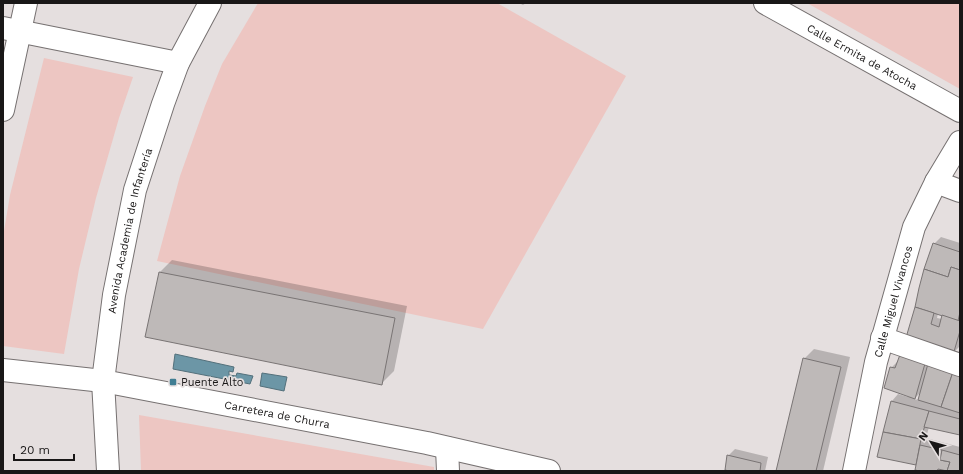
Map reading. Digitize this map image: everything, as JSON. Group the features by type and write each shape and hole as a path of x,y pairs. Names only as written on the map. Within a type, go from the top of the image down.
{"street":[{"path":"3,110 11,30 26,3"},
{"name":"Avenida Academia de Infantería","path":"108,471 103,381 114,295 135,190 178,63 210,3"},
{"name":"Calle Ermita de Atocha","path":"765,3 960,111"},
{"path":"11,30 178,63"},
{"name":"Calle Miguel Vivancos","path":"854,471 876,362 914,227 936,182 960,142"},
{"path":"936,182 960,191"},
{"path":"882,338 960,364"},
{"name":"Carretera de Churra","path":"3,370 103,381 420,442 549,471"},
{"path":"447,448 448,471"}],"shaded area":[{"path":"258,3 497,3 626,76 483,329 157,261 180,176 205,106 222,64"},
{"path":"807,3 960,3 960,89"},
{"path":"44,58 133,77 119,118 96,198 79,269 64,354 3,346 3,237 10,195"},
{"path":"139,415 434,467 434,471 141,471"}],"water":[{"path":"175,354 234,367 233,372 229,371 229,375 236,376 237,373 253,376 250,384 173,369"},
{"path":"262,373 287,377 284,391 260,386"}],"building":[{"path":"933,243 960,252 960,270 951,267 948,277 924,269"},
{"path":"951,267 960,270 960,312 958,321 915,307 924,269 948,277"},
{"path":"159,272 395,318 382,385 145,337"},
{"path":"915,307 934,313 931,324 939,327 942,315 960,321 960,331 953,355 905,341"},
{"path":"901,352 926,360 915,399 884,388 890,367 895,368"},
{"path":"803,358 841,367 816,471 776,471"},
{"path":"929,360 954,369 941,407 918,400"},
{"path":"954,369 960,371 960,413 941,407"},
{"path":"891,401 929,411 921,439 883,432"},
{"path":"929,411 960,419 960,435 924,427"},
{"path":"883,432 921,439 916,465 877,457"},
{"path":"920,445 942,450 940,460 950,462 947,471 938,469 937,471 915,470"},
{"path":"942,450 960,455 960,471 947,471 950,462 940,460"},
{"path":"727,455 761,463 760,471 725,470"}],"place":[{"name":"Puente Alto","path":"173,382"}]}
